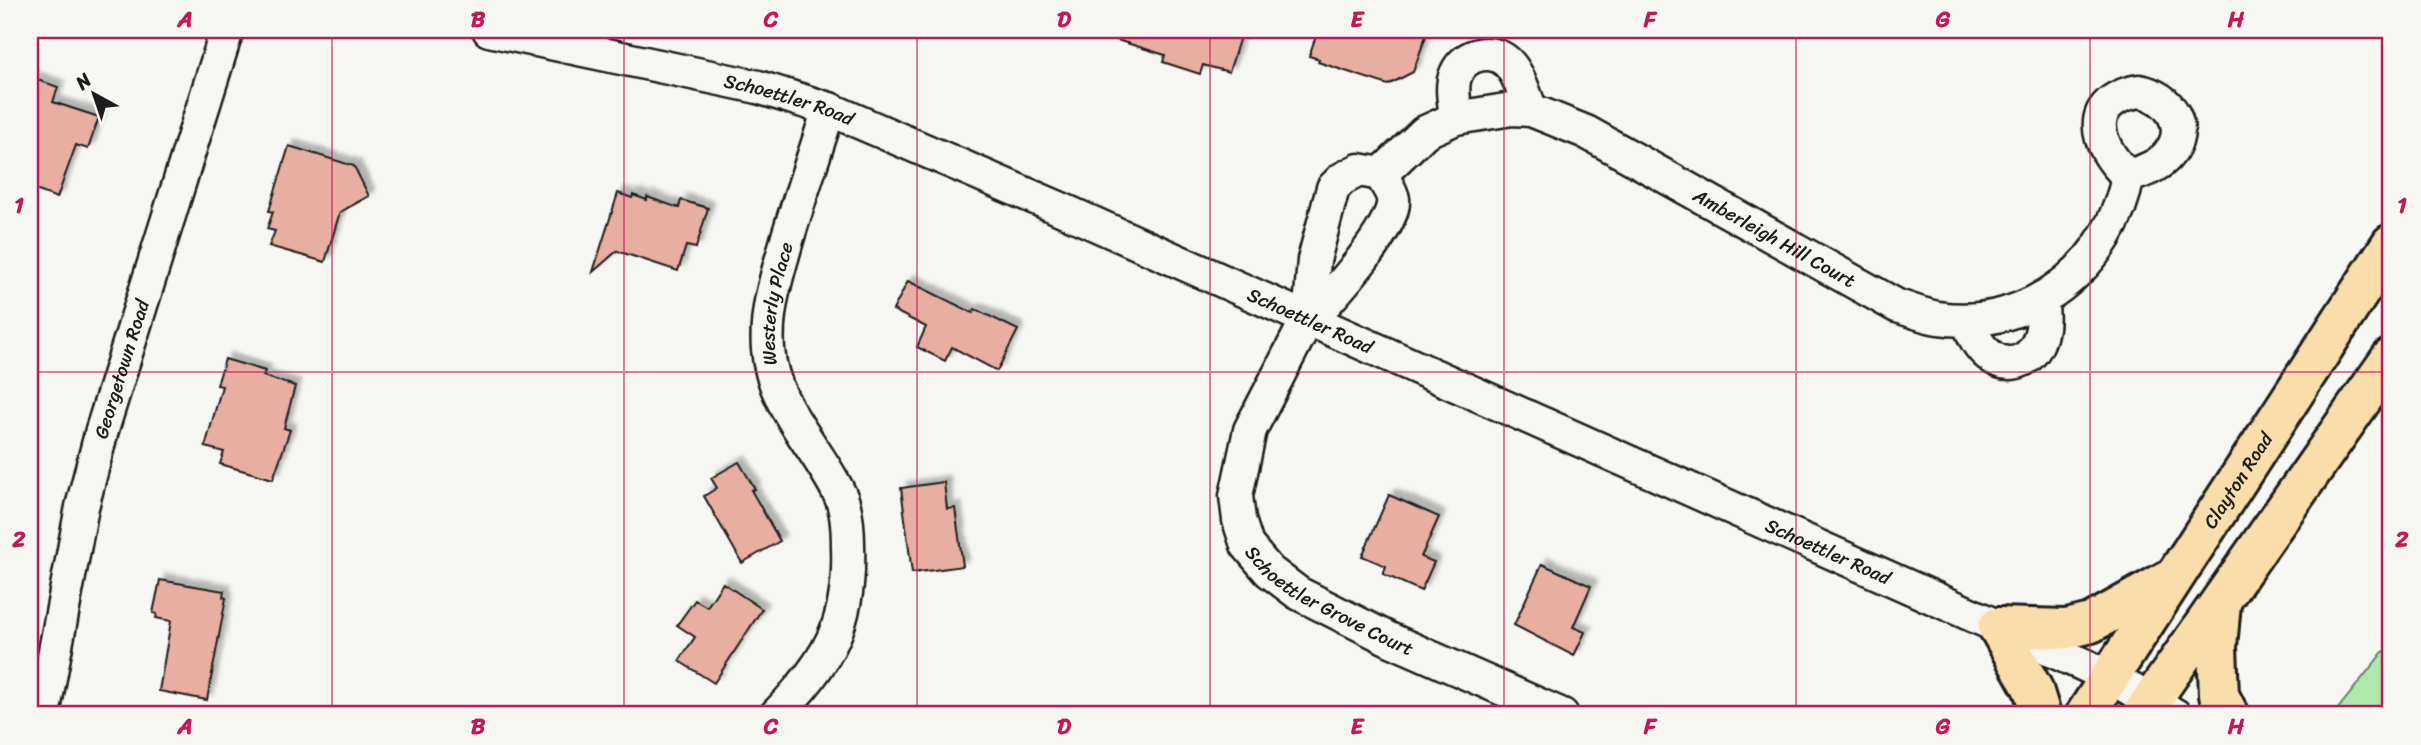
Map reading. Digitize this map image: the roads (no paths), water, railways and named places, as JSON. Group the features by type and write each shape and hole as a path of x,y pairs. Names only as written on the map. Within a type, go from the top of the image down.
{"main road":[{"name":"Clayton Road","path":"2085,715 2391,244"},
{"path":"2156,710 2221,603 2391,358"},
{"path":"1998,627 2067,629 2091,624 2176,575"},
{"path":"2221,603 2217,647 2219,695 2229,715"},
{"path":"1998,627 2033,689 2041,715"}],"street":[{"name":"Georgetown Road","path":"43,715 79,520 102,430 227,30"},
{"name":"Schoettler Road","path":"489,30 758,87 829,109 1061,209 2110,677 2156,710"},
{"path":"1456,118 1453,83 1456,72 1472,57 1483,54 1500,57 1509,63 1531,110"},
{"name":"Westerly Place","path":"776,715 811,678 836,635 845,609 849,575 848,533 841,496 791,418 776,383 768,350 769,303 804,182 829,109"},
{"name":"Amberleigh Hill Court","path":"1381,174 1425,132 1456,118 1512,109 1531,110 1586,132 1897,306 1937,318 1968,320 1995,316 2041,300 2085,265 2112,226 2124,199 2128,176"},
{"path":"1359,170 1381,174 1393,199 1390,217 1342,286 1308,320 1314,260 1333,188 1342,179 1359,170"},
{"path":"1968,320 1972,337 1986,354 2007,362 2018,362 2037,348 2042,338 2044,326 2041,300"},
{"name":"Schoettler Grove Court","path":"1308,320 1250,430 1236,496 1239,520 1247,545 1269,571 1298,593 1389,639 1562,715"}]}
